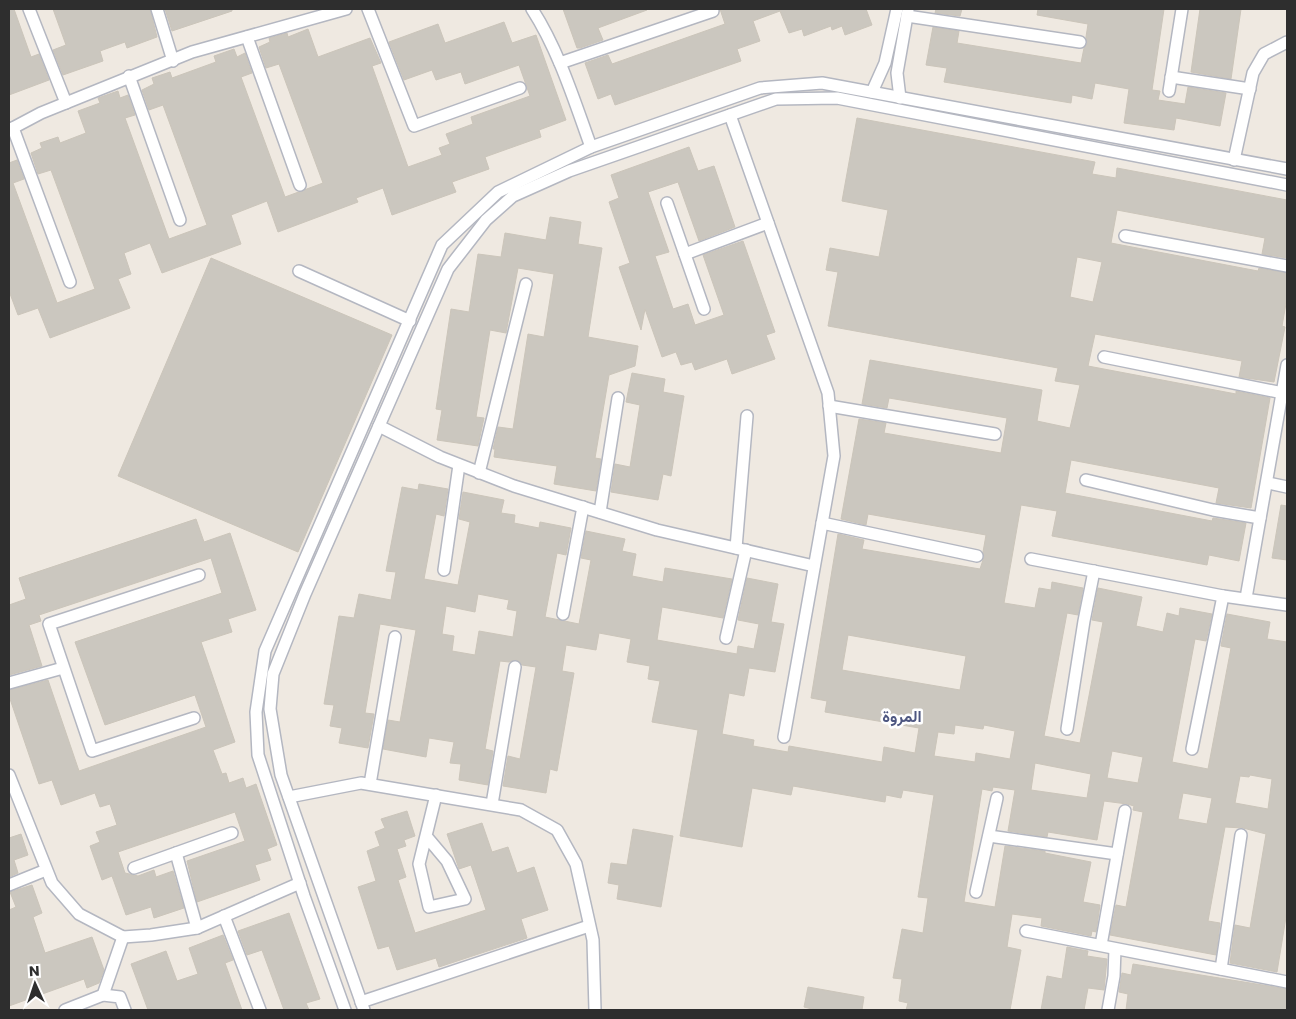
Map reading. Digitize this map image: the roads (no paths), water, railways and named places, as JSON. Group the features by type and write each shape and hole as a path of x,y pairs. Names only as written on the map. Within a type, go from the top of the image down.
{"street":[{"path":"29,9 66,103"},
{"path":"157,9 173,61"},
{"path":"70,282 11,129 66,103 192,52 346,9"},
{"path":"368,9 414,126 520,88"},
{"path":"532,9 546,31 560,63 591,147"},
{"path":"872,92 885,63 897,9"},
{"path":"1168,91 1182,9"},
{"path":"560,63 713,11"},
{"path":"900,98 898,73 908,12 1080,42"},
{"path":"247,37 300,185"},
{"path":"1234,160 1253,73 1264,54 1287,42"},
{"path":"130,76 180,220"},
{"path":"1171,76 1250,89"},
{"path":"345,1010 300,883 258,755 256,712 265,651 442,245 498,192 591,147 760,88 822,83 1287,170"},
{"path":"589,926 363,1006 281,775 270,709 273,674 448,269 486,220 513,196 569,171 776,99 836,98 1287,185"},
{"path":"730,115 828,393 834,456 784,737"},
{"path":"667,203 704,309"},
{"path":"685,254 768,223"},
{"path":"1125,236 1287,266"},
{"path":"299,271 410,321"},
{"path":"479,472 526,284"},
{"path":"1104,356 1283,393"},
{"path":"1246,598 1268,483 1287,365"},
{"path":"600,512 618,398"},
{"path":"829,406 995,434"},
{"path":"726,638 741,549 747,416"},
{"path":"379,426 459,465 514,486 657,530 814,566"},
{"path":"444,570 459,465"},
{"path":"1086,480 1213,510 1260,518"},
{"path":"1268,483 1287,488"},
{"path":"563,614 583,507"},
{"path":"822,523 977,556"},
{"path":"1032,559 1223,596 1287,605"},
{"path":"1067,729 1094,571"},
{"path":"194,718 92,751 49,624 199,575"},
{"path":"1192,750 1223,596"},
{"path":"370,784 396,637"},
{"path":"492,804 515,667"},
{"path":"9,683 63,668"},
{"path":"9,775 52,883 79,914 123,937 197,928 300,883"},
{"path":"289,797 362,782 521,810 557,830 576,864 592,940 595,1010"},
{"path":"426,836 446,861 465,899 429,907 419,864 436,795"},
{"path":"976,892 997,798"},
{"path":"1101,945 1125,811"},
{"path":"134,868 232,833"},
{"path":"1221,969 1241,835"},
{"path":"989,836 1117,854"},
{"path":"176,853 197,928"},
{"path":"9,885 46,870"},
{"path":"224,916 260,1010"},
{"path":"1026,931 1287,982"},
{"path":"103,995 123,937"},
{"path":"1108,1010 1114,976 1115,949"},
{"path":"65,1010 103,995 120,997 125,1010"}],"district":[{"name":"المروة","path":"902,716"}]}
